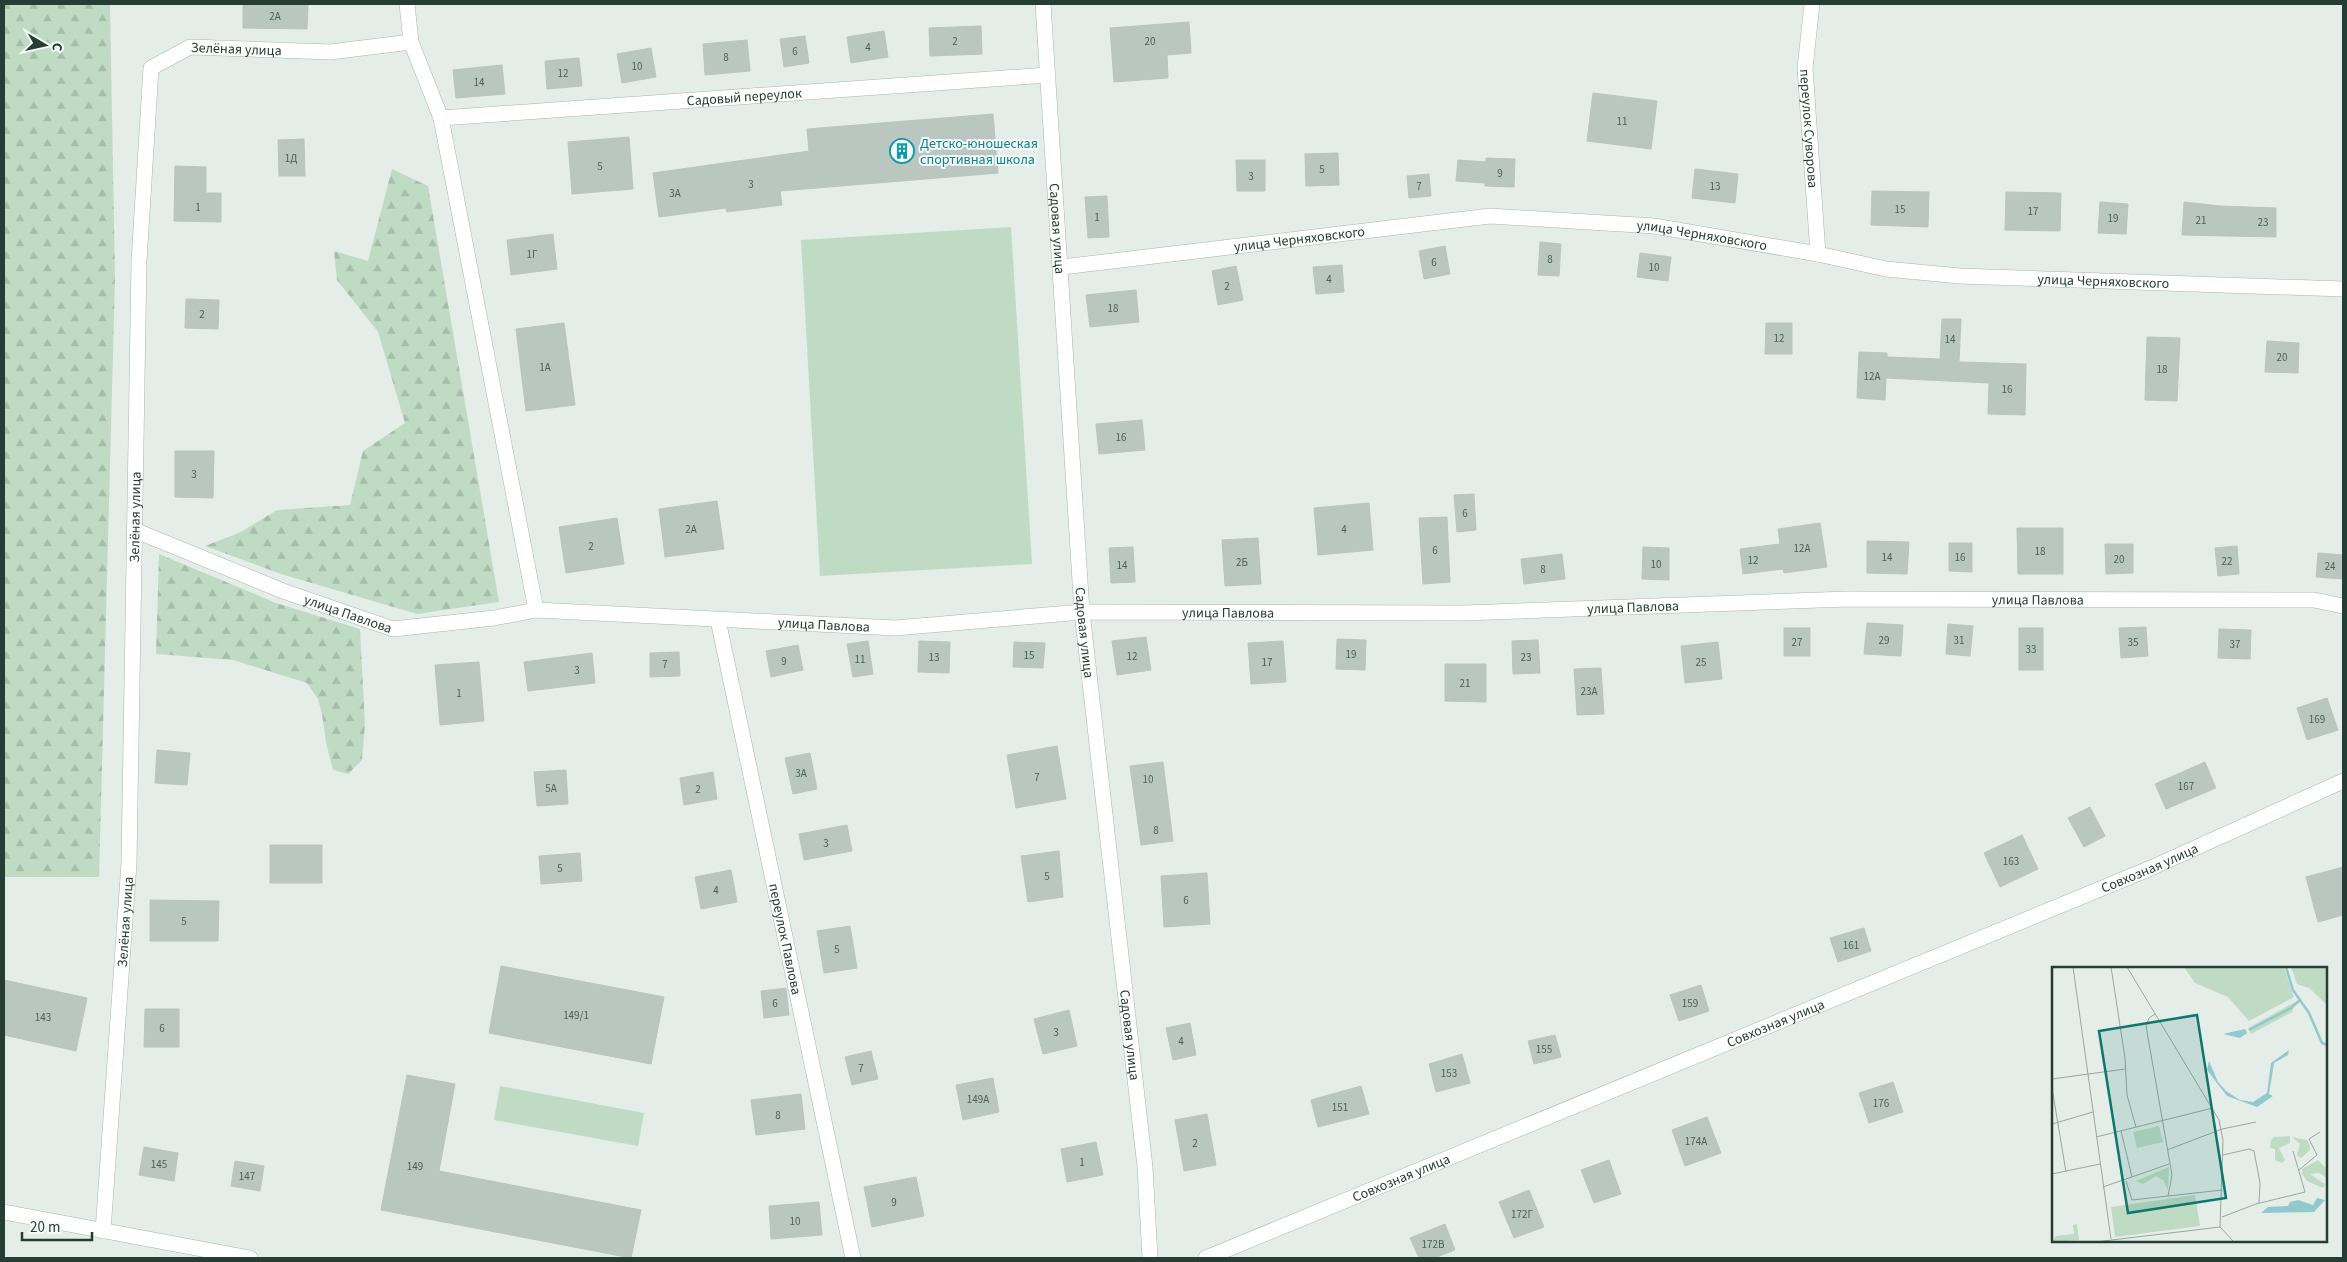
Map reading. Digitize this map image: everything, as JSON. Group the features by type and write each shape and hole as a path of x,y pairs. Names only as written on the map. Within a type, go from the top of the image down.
{"street":[{"path":"407,4 411,42 441,118 536,610"},
{"name":"Садовая улица","path":"1043,4 1062,267 1082,612 1145,1167 1150,1258"},
{"name":"переулок Суворова","path":"1812,4 1805,68 1818,254"},
{"name":"Зелёная улица","path":"103,1230 129,863 139,261 151,68 190,47 330,52 411,42"},
{"name":"Садовый переулок","path":"441,118 1048,74"},
{"name":"улица Черняховского","path":"1062,267 1490,216 1654,226 1818,254 1886,269 1960,276 2343,289"},
{"name":"улица Павлова","path":"134,530 283,591 393,629 494,618 536,610 895,628 1082,612 1464,613 1847,599 2314,600 2343,606"},
{"name":"переулок Павлова","path":"718,620 853,1258"},
{"name":"Совхозная улица","path":"1206,1258 2151,868 2343,781"},
{"path":"4,1212 250,1258"}],"green space":[{"path":"4,4 110,4 115,278 99,877 4,877"},
{"path":"392,169 428,186 499,602 417,614 281,574 205,546 241,532 277,510 350,505 363,451 405,423 378,332 337,280 334,251 368,261"},
{"path":"1011,227 1032,564 820,576 801,240"},
{"path":"159,554 276,603 360,629 365,725 362,760 348,774 333,770 318,699 307,683 233,660 156,654"},
{"path":"500,1086 644,1113 638,1146 494,1120"}],"building":[{"path":"243,4 308,4 307,29 243,28"},
{"path":"1189,22 1191,53 1167,55 1168,78 1114,82 1110,28"},
{"path":"981,26 982,54 930,56 929,28"},
{"path":"884,31 888,57 851,63 847,37"},
{"path":"805,36 809,63 784,67 780,39"},
{"path":"747,40 750,71 705,75 703,44"},
{"path":"651,48 656,77 622,83 617,54"},
{"path":"579,58 582,86 547,89 545,61"},
{"path":"502,65 505,94 456,98 453,70"},
{"path":"1593,93 1657,101 1651,149 1587,141"},
{"name":"Детско-юношеская спортивная школа","path":"993,114 998,173 780,191 782,205 727,212 726,208 659,217 653,173 809,151 807,129"},
{"path":"629,137 633,189 572,194 568,142"},
{"path":"304,139 305,176 279,176 278,140"},
{"path":"1338,153 1339,185 1306,186 1305,154"},
{"path":"1486,158 1515,159 1514,187 1485,186 1485,183 1456,181 1458,160 1486,162"},
{"path":"1236,160 1265,160 1265,191 1237,191"},
{"path":"175,166 206,167 206,193 221,193 221,222 174,221"},
{"path":"1695,169 1738,174 1735,203 1692,198"},
{"path":"1429,174 1431,196 1409,198 1407,176"},
{"path":"1872,191 1929,192 1928,227 1871,225"},
{"path":"2006,192 2061,193 2060,231 2005,230"},
{"path":"1107,196 1109,237 1088,238 1085,197"},
{"path":"2100,202 2128,204 2126,234 2098,233"},
{"path":"2184,202 2220,206 2276,208 2276,237 2182,235"},
{"path":"553,234 557,269 511,275 507,240"},
{"path":"1540,242 1561,244 1559,276 1538,275"},
{"path":"1445,246 1450,274 1424,279 1419,251"},
{"path":"1640,253 1671,257 1668,281 1637,277"},
{"path":"1342,265 1344,292 1316,294 1313,267"},
{"path":"1236,266 1243,300 1218,305 1212,271"},
{"path":"1136,290 1139,322 1090,327 1086,295"},
{"path":"186,299 219,300 218,329 185,328"},
{"path":"1942,319 1961,319 1959,362 2026,364 2025,415 1988,414 1989,383 1886,378 1885,400 1857,398 1859,352 1887,353 1887,357 1940,359"},
{"path":"564,323 575,405 526,411 516,329"},
{"path":"1766,323 1792,323 1792,354 1765,354"},
{"path":"2147,337 2180,338 2177,401 2145,400"},
{"path":"2267,341 2299,343 2298,373 2265,372"},
{"path":"1142,420 1145,450 1099,454 1096,424"},
{"path":"175,451 214,451 213,498 175,497"},
{"path":"1474,494 1476,530 1457,532 1454,495"},
{"path":"717,501 724,549 665,557 659,509"},
{"path":"1369,503 1373,550 1318,555 1314,508"},
{"path":"1447,517 1450,582 1423,584 1419,518"},
{"path":"617,518 624,564 566,573 559,527"},
{"path":"1820,523 1827,567 1784,573 1783,569 1743,574 1740,549 1780,544 1778,529"},
{"path":"2017,528 2063,528 2063,574 2018,574"},
{"path":"1258,538 1261,584 1225,586 1222,540"},
{"path":"1867,541 1909,542 1907,574 1867,573"},
{"path":"1949,543 1972,543 1972,572 1949,571"},
{"path":"2105,544 2133,544 2133,573 2106,574"},
{"path":"2237,546 2239,574 2218,576 2215,548"},
{"path":"1133,547 1135,582 1111,583 1109,548"},
{"path":"1643,547 1669,548 1669,580 1642,579"},
{"path":"2318,553 2343,555 2343,579 2316,577"},
{"path":"1562,554 1565,579 1524,584 1521,559"},
{"path":"1867,623 1903,625 1901,656 1864,654"},
{"path":"1948,624 1973,626 1970,656 1946,654"},
{"path":"2146,627 2148,656 2121,658 2119,628"},
{"path":"1784,628 1810,628 1810,656 1784,656"},
{"path":"2019,628 2043,628 2043,670 2019,670"},
{"path":"2219,629 2251,630 2250,659 2218,658"},
{"path":"1146,637 1151,670 1117,675 1112,641"},
{"path":"1337,639 1366,640 1365,670 1336,669"},
{"path":"1538,640 1540,673 1513,674 1512,641"},
{"path":"868,641 873,674 853,677 847,644"},
{"path":"919,641 950,642 949,673 918,672"},
{"path":"1283,641 1286,682 1251,684 1248,643"},
{"path":"1014,642 1045,643 1043,668 1013,667"},
{"path":"1718,642 1722,679 1685,683 1681,646"},
{"path":"798,645 803,670 771,677 766,651"},
{"path":"679,652 680,676 650,677 650,653"},
{"path":"592,653 595,683 528,691 524,662"},
{"path":"479,662 484,721 440,725 435,665"},
{"path":"1445,664 1486,664 1486,702 1445,701"},
{"path":"1601,668 1604,714 1577,715 1574,669"},
{"path":"2327,698 2338,730 2307,740 2297,708"},
{"path":"1057,746 1066,799 1016,808 1007,755"},
{"path":"157,750 190,753 187,785 155,783"},
{"path":"810,753 817,789 793,794 785,758"},
{"path":"1163,762 1173,841 1141,845 1130,766"},
{"path":"2205,762 2216,788 2166,809 2155,784"},
{"path":"566,770 568,804 537,806 534,772"},
{"path":"713,772 717,799 684,805 680,778"},
{"path":"2090,807 2105,836 2084,847 2068,818"},
{"path":"847,825 852,851 804,860 799,834"},
{"path":"2022,835 2038,869 2000,887 1984,853"},
{"path":"270,845 322,845 322,883 270,883"},
{"path":"1059,851 1063,897 1028,902 1021,856"},
{"path":"580,853 582,881 541,884 539,856"},
{"path":"2343,867 2343,915 2318,922 2306,877"},
{"path":"731,870 737,902 701,909 695,877"},
{"path":"1207,873 1210,924 1164,927 1161,876"},
{"path":"150,900 219,901 218,941 150,941"},
{"path":"850,926 857,968 824,973 817,931"},
{"path":"1864,928 1871,951 1838,962 1830,938"},
{"path":"501,966 664,997 651,1064 489,1033"},
{"path":"4,980 87,998 76,1051 4,1035"},
{"path":"1701,985 1709,1011 1679,1021 1670,995"},
{"path":"786,988 789,1015 764,1018 761,991"},
{"path":"145,1009 179,1009 179,1047 144,1047"},
{"path":"1069,1010 1077,1046 1043,1054 1034,1019"},
{"path":"1190,1023 1196,1055 1173,1060 1166,1028"},
{"path":"1555,1035 1561,1057 1534,1064 1528,1041"},
{"path":"871,1051 878,1079 852,1085 845,1057"},
{"path":"1462,1054 1470,1083 1436,1092 1429,1064"},
{"path":"407,1075 455,1084 439,1171 641,1210 631,1258 381,1210"},
{"path":"993,1078 999,1112 963,1120 956,1085"},
{"path":"1893,1082 1903,1112 1869,1123 1859,1093"},
{"path":"1361,1086 1369,1114 1318,1127 1311,1100"},
{"path":"801,1094 805,1129 756,1135 751,1100"},
{"path":"1207,1114 1216,1165 1184,1171 1175,1120"},
{"path":"1707,1117 1721,1153 1685,1166 1672,1130"},
{"path":"1096,1142 1103,1175 1067,1182 1061,1149"},
{"path":"144,1147 178,1153 174,1181 139,1175"},
{"path":"1609,1160 1621,1194 1594,1203 1581,1170"},
{"path":"235,1161 264,1166 260,1191 231,1186"},
{"path":"916,1177 924,1216 872,1227 864,1187"},
{"path":"1529,1190 1544,1227 1514,1238 1499,1202"},
{"path":"819,1202 822,1235 771,1239 769,1206"},
{"path":"1445,1224 1455,1250 1434,1258 1419,1258 1410,1238"}],"place":[{"name":"Детско-юношеская спортивная школа","path":"902,151"}]}
